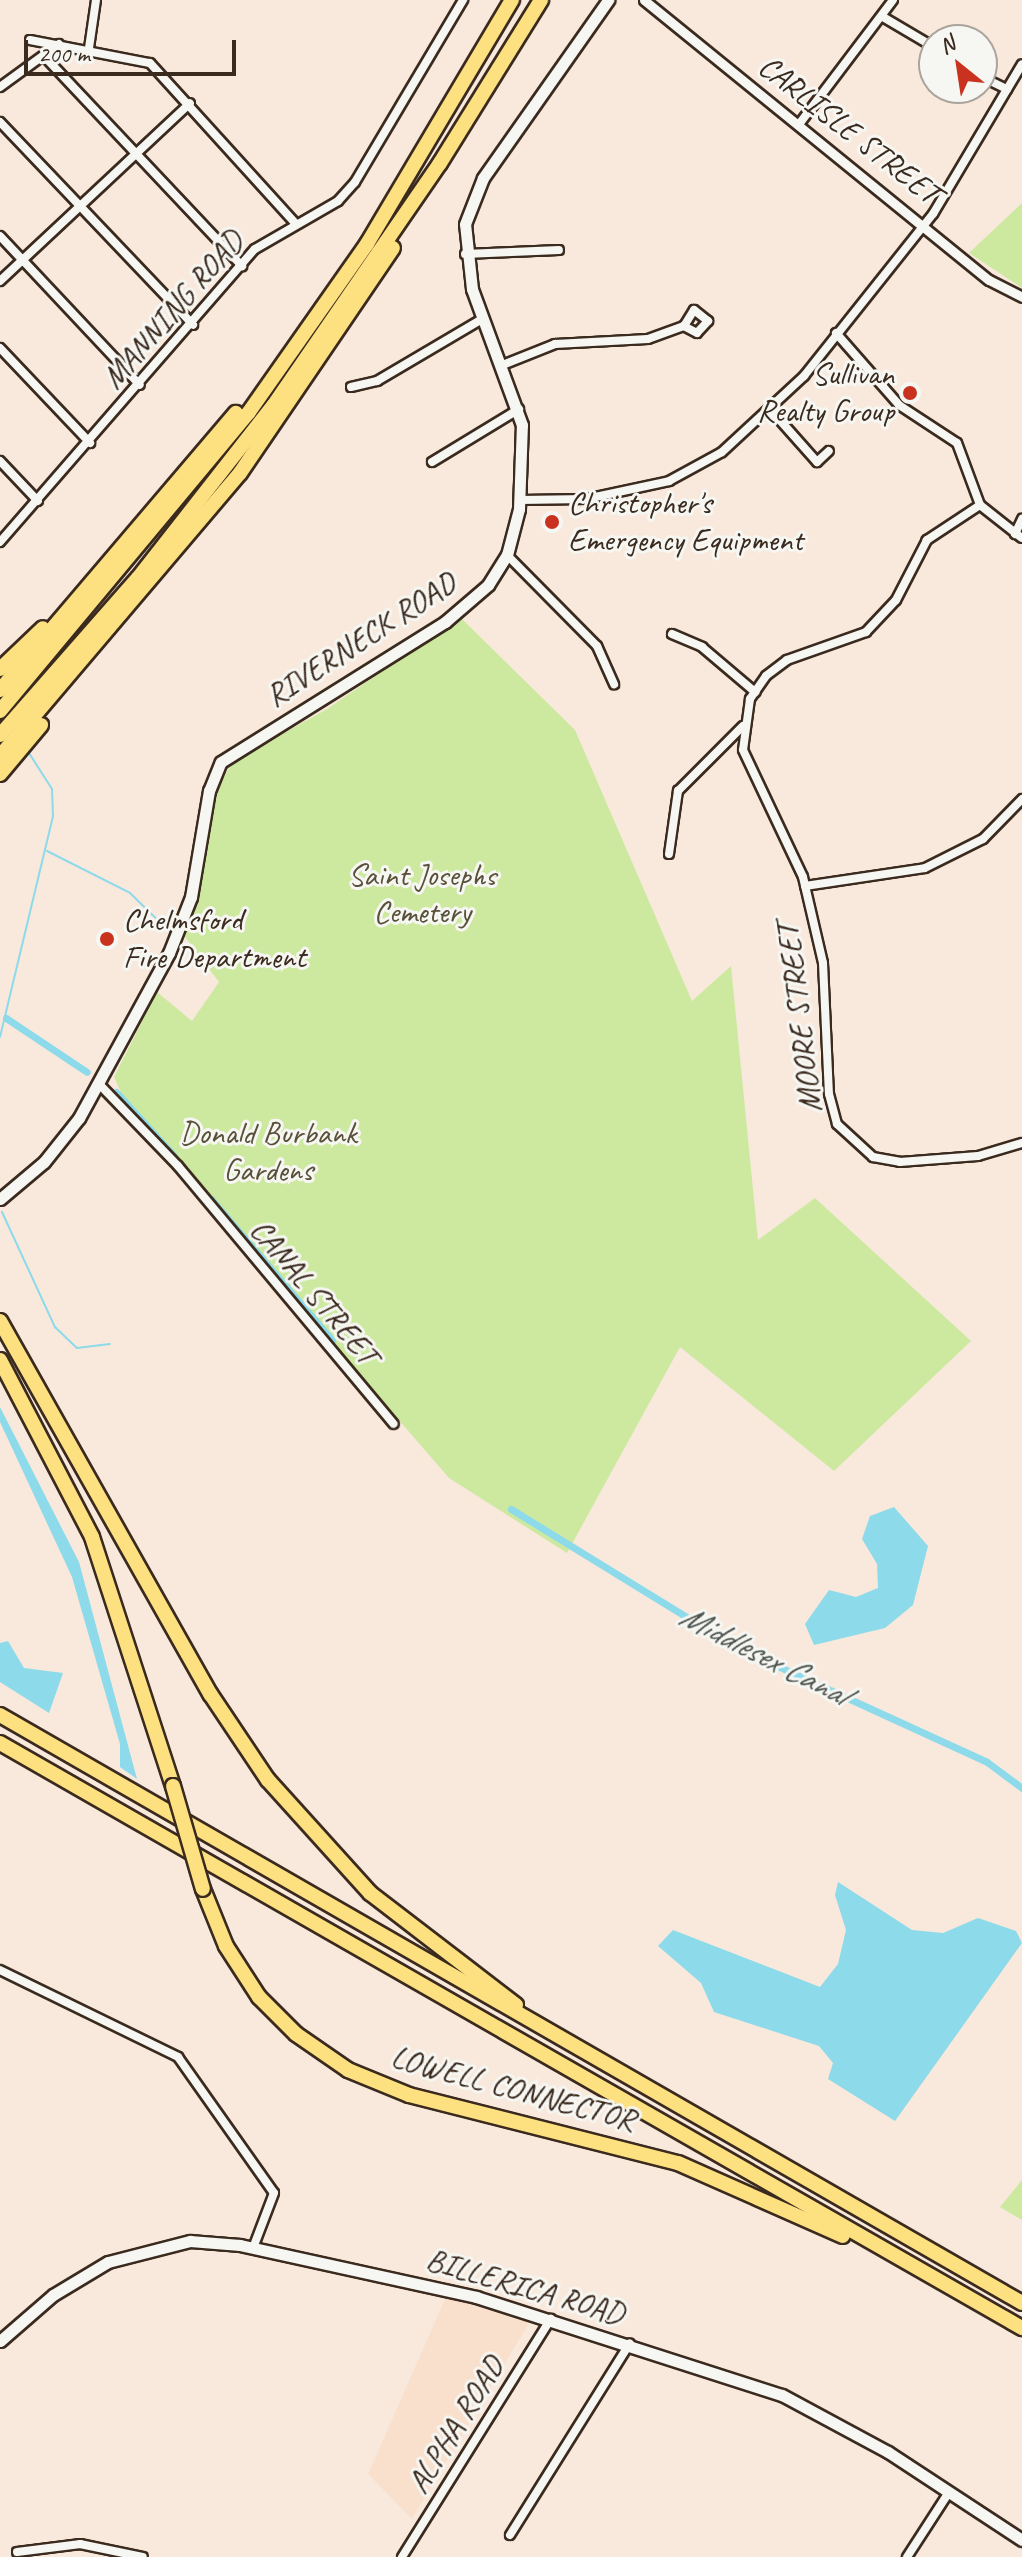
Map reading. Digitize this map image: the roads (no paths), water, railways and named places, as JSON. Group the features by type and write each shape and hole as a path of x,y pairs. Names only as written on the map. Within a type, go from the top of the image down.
{"highway":[{"path":"0,711 154,533 318,314 512,0"},
{"path":"0,774 322,360 541,0"},
{"path":"0,735 257,426 468,121"},
{"path":"0,690 318,314"},
{"path":"0,669 96,579"},
{"path":"0,756 127,614"},
{"path":"0,1321 211,1695 284,1801 411,1928 609,2067"},
{"name":"LOWELL CONNECTOR","path":"0,1360 92,1537 203,1889 226,1946 259,1997 296,2034 348,2070 409,2095 678,2163 962,2294"},
{"path":"0,1715 609,2067 1022,2300"},
{"path":"0,1743 1022,2328"}],"main road":[{"name":"RIVERNECK ROAD","path":"0,1199 57,1148 100,1085 181,926 221,762 445,622 488,585 507,555 520,500 519,409 505,364 484,318 464,254 476,190 608,0"},
{"name":"BILLERICA ROAD","path":"0,2341 53,2295 108,2262 190,2241 253,2248 551,2319 782,2395 949,2492 1021,2540"}],"street":[{"path":"89,48 96,0"},
{"name":"MANNING ROAD","path":"0,542 268,237 338,201 355,182 463,0"},
{"name":"CARLISLE STREET","path":"644,0 925,223 989,280 1022,297"},
{"path":"800,123 893,0"},
{"path":"883,17 918,38"},
{"path":"30,40 144,60 190,103 294,222"},
{"path":"0,87 59,44"},
{"path":"44,56 242,266"},
{"path":"520,500 586,499 686,475 770,409 925,223 1022,64"},
{"path":"998,85 1007,89"},
{"path":"0,281 134,151 190,103"},
{"path":"0,122 193,325"},
{"path":"0,236 140,385"},
{"path":"464,254 559,250"},
{"path":"351,387 377,381 484,318"},
{"path":"505,364 555,344 636,342 684,326"},
{"path":"836,333 899,405 957,443 980,505 1018,536 1022,519"},
{"path":"0,348 90,443"},
{"path":"432,462 519,409"},
{"path":"770,409 817,462 829,451"},
{"path":"0,461 38,501"},
{"name":"MOORE STREET","path":"980,505 927,540 896,600 866,632 787,660 755,692 743,726 750,773 805,886 830,1017 829,1094 837,1124 855,1146 873,1157 928,1162 1022,1143"},
{"path":"507,555 597,646 614,684"},
{"path":"672,634 702,647 755,692"},
{"path":"669,854 678,791 743,726"},
{"path":"805,886 925,868 983,839 1022,799"},
{"name":"CANAL STREET","path":"100,1085 178,1166 394,1424"},
{"path":"0,1970 178,2057 274,2193 253,2248"},
{"name":"ALPHA ROAD","path":"402,2557 551,2319"},
{"path":"510,2535 630,2343"},
{"path":"907,2557 949,2492"},
{"path":"17,2552 80,2544 143,2557"}],"water":[{"path":"0,1407 79,1562 137,1779 120,1767 120,1744 72,1577 0,1422"},
{"path":"894,1507 928,1546 913,1605 885,1628 814,1645 805,1624 829,1590 856,1597 878,1588 877,1564 862,1539 870,1516"},
{"path":"8,1641 24,1668 63,1673 49,1713 0,1682 0,1643"},
{"path":"838,1882 912,1930 943,1933 978,1918 1016,1931 1022,1943 895,2121 828,2079 833,2063 819,2046 714,2012 701,1983 658,1946 673,1930 820,1987 838,1964 846,1930 835,1895"}],"waterway":[{"path":"0,1037 53,817 52,789 29,753"},
{"path":"47,851 130,893 170,932"},
{"name":"Middlesex Canal","path":"6,1018 87,1072"},
{"name":"Middlesex Canal","path":"116,1092 174,1156"},
{"name":"Middlesex Canal","path":"211,1199 332,1340"},
{"path":"2,1212 55,1327 77,1348 110,1344"},
{"name":"Middlesex Canal","path":"511,1509 734,1646 987,1762 1022,1788"}],"place":[{"name":"Sullivan Realty Group","path":"910,393"},
{"name":"Christopher's Emergency Equipment","path":"552,522"},
{"name":"Chelmsford Fire Department","path":"107,939"}],"park label":[{"name":"Saint Josephs Cemetery","path":"422,894"},
{"name":"Donald Burbank Gardens","path":"268,1152"}]}
